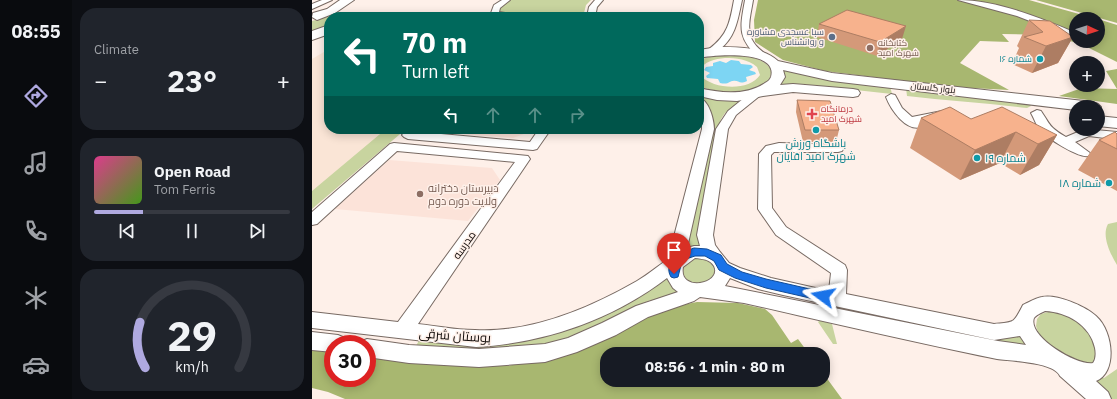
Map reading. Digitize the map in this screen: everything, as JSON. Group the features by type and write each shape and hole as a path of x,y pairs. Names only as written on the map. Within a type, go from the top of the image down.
{"main road":[{"path":"326,12 353,2"},
{"path":"348,12 353,2"},
{"path":"313,15 324,13"},
{"path":"313,15 324,15"},
{"name":"بلوار گلستان","path":"705,53 738,51 897,93"},
{"path":"758,92 776,82 778,72 768,60"},
{"name":"بلوار گلستان","path":"704,93 727,96 793,88 897,93 1041,109 1069,116"},
{"name":"بلوار گلستان","path":"1041,109 1069,108"},
{"path":"1105,109 1117,110"},
{"path":"1105,124 1115,129"}],"street":[{"path":"313,15 328,0"},
{"path":"495,12 497,7 506,0"},
{"path":"592,12 593,7 599,0"},
{"path":"705,53 727,39 731,32 738,0"},
{"path":"749,0 744,32 746,40 752,49 768,60"},
{"path":"962,0 1008,11 1051,24 1069,33"},
{"path":"700,290 710,288 720,281 722,277 718,260 708,247 705,235 722,129 732,113 758,92"},
{"path":"897,93 896,109 917,126 939,114 952,116"},
{"path":"1041,109 1044,128 1050,133 1085,151"},
{"path":"678,261 708,129 708,119 704,111"},
{"path":"1068,143 1087,132 1115,129"},
{"path":"422,134 529,153"},
{"name":"مدرسه","path":"403,330 542,134"},
{"path":"312,220 394,147 529,153"},
{"path":"837,300 839,270 781,231 765,209 764,162 765,154 770,149 774,148 838,148"},
{"path":"1025,324 1015,330 994,332 837,300 766,284 738,275 718,260 701,252 694,252 683,256 674,268 674,274 677,280 688,289 744,296 1057,362 1075,370 1097,373 1106,370 1111,365 1114,351 1103,332 1074,310 1063,306 1043,304 1035,306 1029,310 1025,316 1027,332 1033,341 1057,362 1101,399"},
{"name":"بوستان شرقی","path":"312,320 476,339 530,334 564,325 603,309 640,288 678,261"},
{"name":"بوستان شرقی","path":"376,349 409,354 479,358 545,353 570,346 609,329 642,312 688,296 700,290"},
{"path":"312,341 324,342"}],"shaded area":[{"path":"324,52 324,134 395,134 361,163 312,191 312,59"},
{"path":"460,134 524,134 513,138"},
{"name":"دبیرستان دخترانه ولایت دوره دوم","path":"389,160 492,168 500,180 468,221 335,209"}],"green space":[{"path":"509,0 591,0 586,5 584,12 499,12 499,8"},
{"path":"758,0 1029,0 1072,12 1069,12 1069,41 1051,35 1002,34 1009,42 980,41 960,63 1009,90 952,87 825,71 783,60 755,42 754,20"},
{"path":"1036,0 1117,0 1117,23 1105,20 1105,12 1078,12"},
{"path":"324,18 324,29 312,34 312,21"},
{"path":"1105,21 1117,25 1117,62 1089,48 1105,48"},
{"path":"716,55 746,56 760,60 771,69 770,79 764,85 754,90 730,92 704,88 704,78 714,84 731,87 748,84 760,75 757,67 746,61 725,58 714,60 704,65 704,59"},
{"path":"778,65 791,71 819,78 890,86 892,94 810,85 774,88"},
{"path":"1117,69 1117,89 1106,71"},
{"path":"906,88 1030,104 1031,106 1027,108 907,96"},
{"path":"1105,89 1117,89 1117,104 1105,102 1105,100 1088,100 1059,96 1070,92 1105,92"},
{"path":"704,97 720,101 741,101 725,113 721,119 717,133 704,196 702,225 704,248 683,251 697,204 702,134 704,134"},
{"path":"380,134 400,134 312,209 312,191"},
{"path":"1117,222 1117,265 1106,240 1106,229 1108,224"},
{"path":"701,256 714,264 716,273 713,278 704,284 691,283 682,277 681,268 686,260"},
{"path":"669,270 688,292 648,301 589,331 549,345 516,351 414,349 420,339 496,344 511,343 562,331 587,322"},
{"path":"697,302 738,303 765,309 772,315 791,343 798,339 804,347 600,347 600,387 830,387 830,383 842,399 345,399 328,392 312,388 312,350 324,352 324,387 376,387 376,358 463,366 506,366 524,363 642,318 682,305"},
{"path":"857,310 1025,334 1039,354 854,314 854,311"},
{"path":"1056,312 1069,316 1080,322 1097,335 1097,363 1088,365 1054,352 1039,335 1036,326 1037,319 1041,314"},
{"path":"820,320 832,324 837,344 833,344 818,322"},
{"path":"1117,369 1117,399 1102,399 1076,377 1104,378"}],"water":[{"path":"731,60 739,61 741,64 751,65 753,67 749,70 755,72 756,74 746,77 747,81 742,83 732,81 720,83 718,79 707,78 706,76 710,73 704,70 706,67 713,66 713,63 720,61 726,63"}],"building":[{"path":"847,10 906,26 880,42 819,24"},
{"path":"1029,20 1050,21 1069,34 1069,38 1046,46 1024,37 1043,32"},
{"path":"797,100 830,101 839,130 805,130"},
{"path":"950,107 971,119 1002,107 1057,135 1038,144 1016,132 975,150 921,118"},
{"path":"1115,132 1117,134 1117,149 1099,140"}],"place":[{"name":"سبا عسجدی مشاوره و روانشناس","path":"832,37"},
{"name":"کتابخانه شهرک امید","path":"870,48"},
{"name":"شماره ۱۶","path":"1040,59"},
{"name":"درمانگاه شهرک امید","path":"812,114"},
{"name":"باشگاه ورزش شهرک امید اقایان","path":"816,130"},
{"name":"شماره ۱۹","path":"977,158"},
{"name":"شماره ۱۸","path":"1109,183"},
{"name":"دبیرستان دخترانه ولایت دوره دوم","path":"420,194"}],"route":[{"path":"674,274 674,268 678,260 683,256 694,252 707,252 718,258 723,267 738,275 766,284 823,296"}]}
